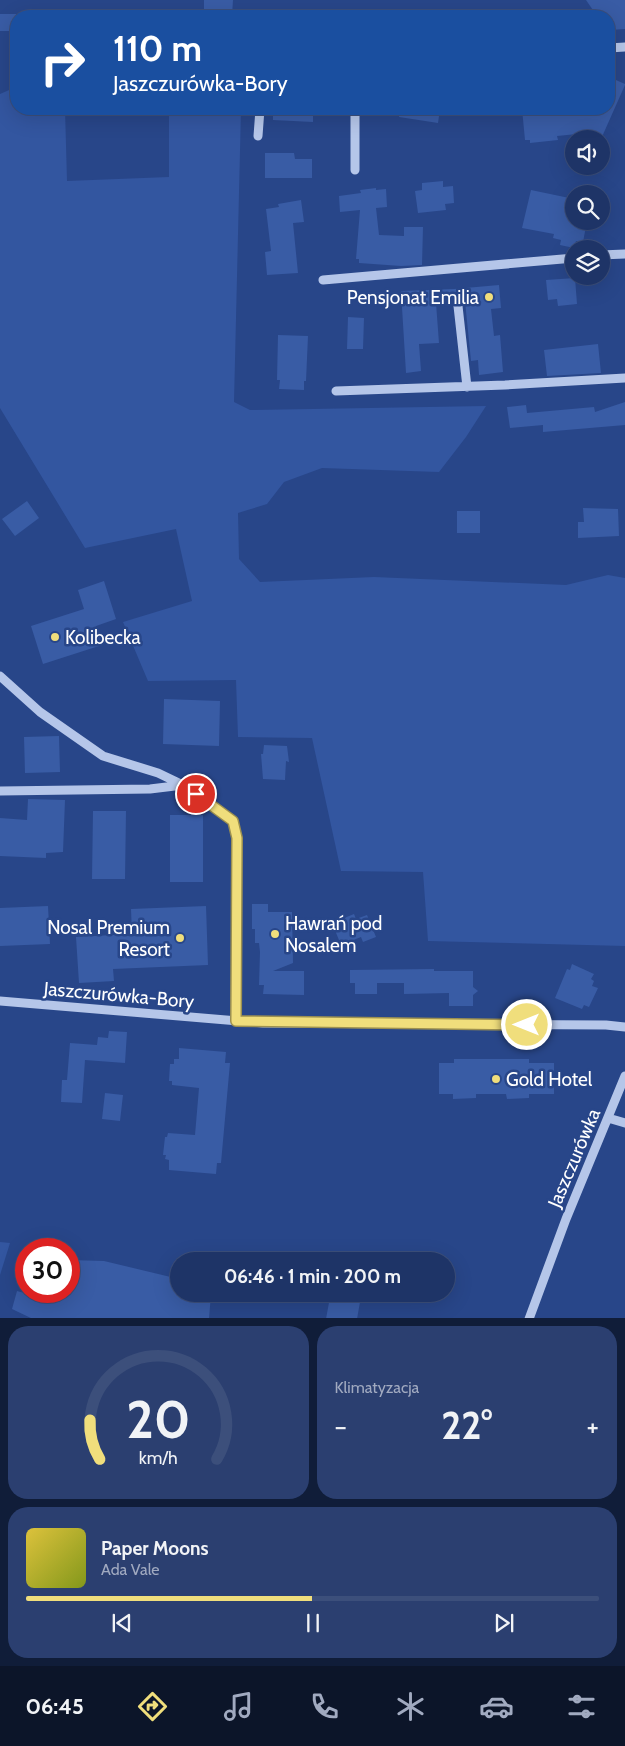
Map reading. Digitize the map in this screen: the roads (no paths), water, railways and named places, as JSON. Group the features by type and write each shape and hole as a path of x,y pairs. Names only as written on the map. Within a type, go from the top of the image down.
{"street":[{"path":"258,136 260,115"},
{"path":"355,170 356,115"},
{"path":"610,255 625,254"},
{"path":"323,280 565,259"},
{"path":"458,306 467,387"},
{"path":"336,391 467,387 625,378"},
{"path":"0,676 40,712 103,756 158,773 183,786 233,821 237,838 236,1021"},
{"path":"0,791 150,789 183,786"},
{"name":"Jaszczurówka-Bory","path":"0,1001 272,1023 606,1025 625,1027"},
{"name":"Jaszczurówka","path":"529,1318 553,1252 625,1076"},
{"path":"608,1118 625,1124"}],"place":[{"name":"Pensjonat Emilia","path":"489,297"},
{"name":"Kolibecka","path":"55,637"},
{"name":"Hawrań pod Nosalem","path":"275,934"},
{"name":"Nosal Premium Resort","path":"180,938"},
{"name":"Gold Hotel","path":"496,1079"}]}
